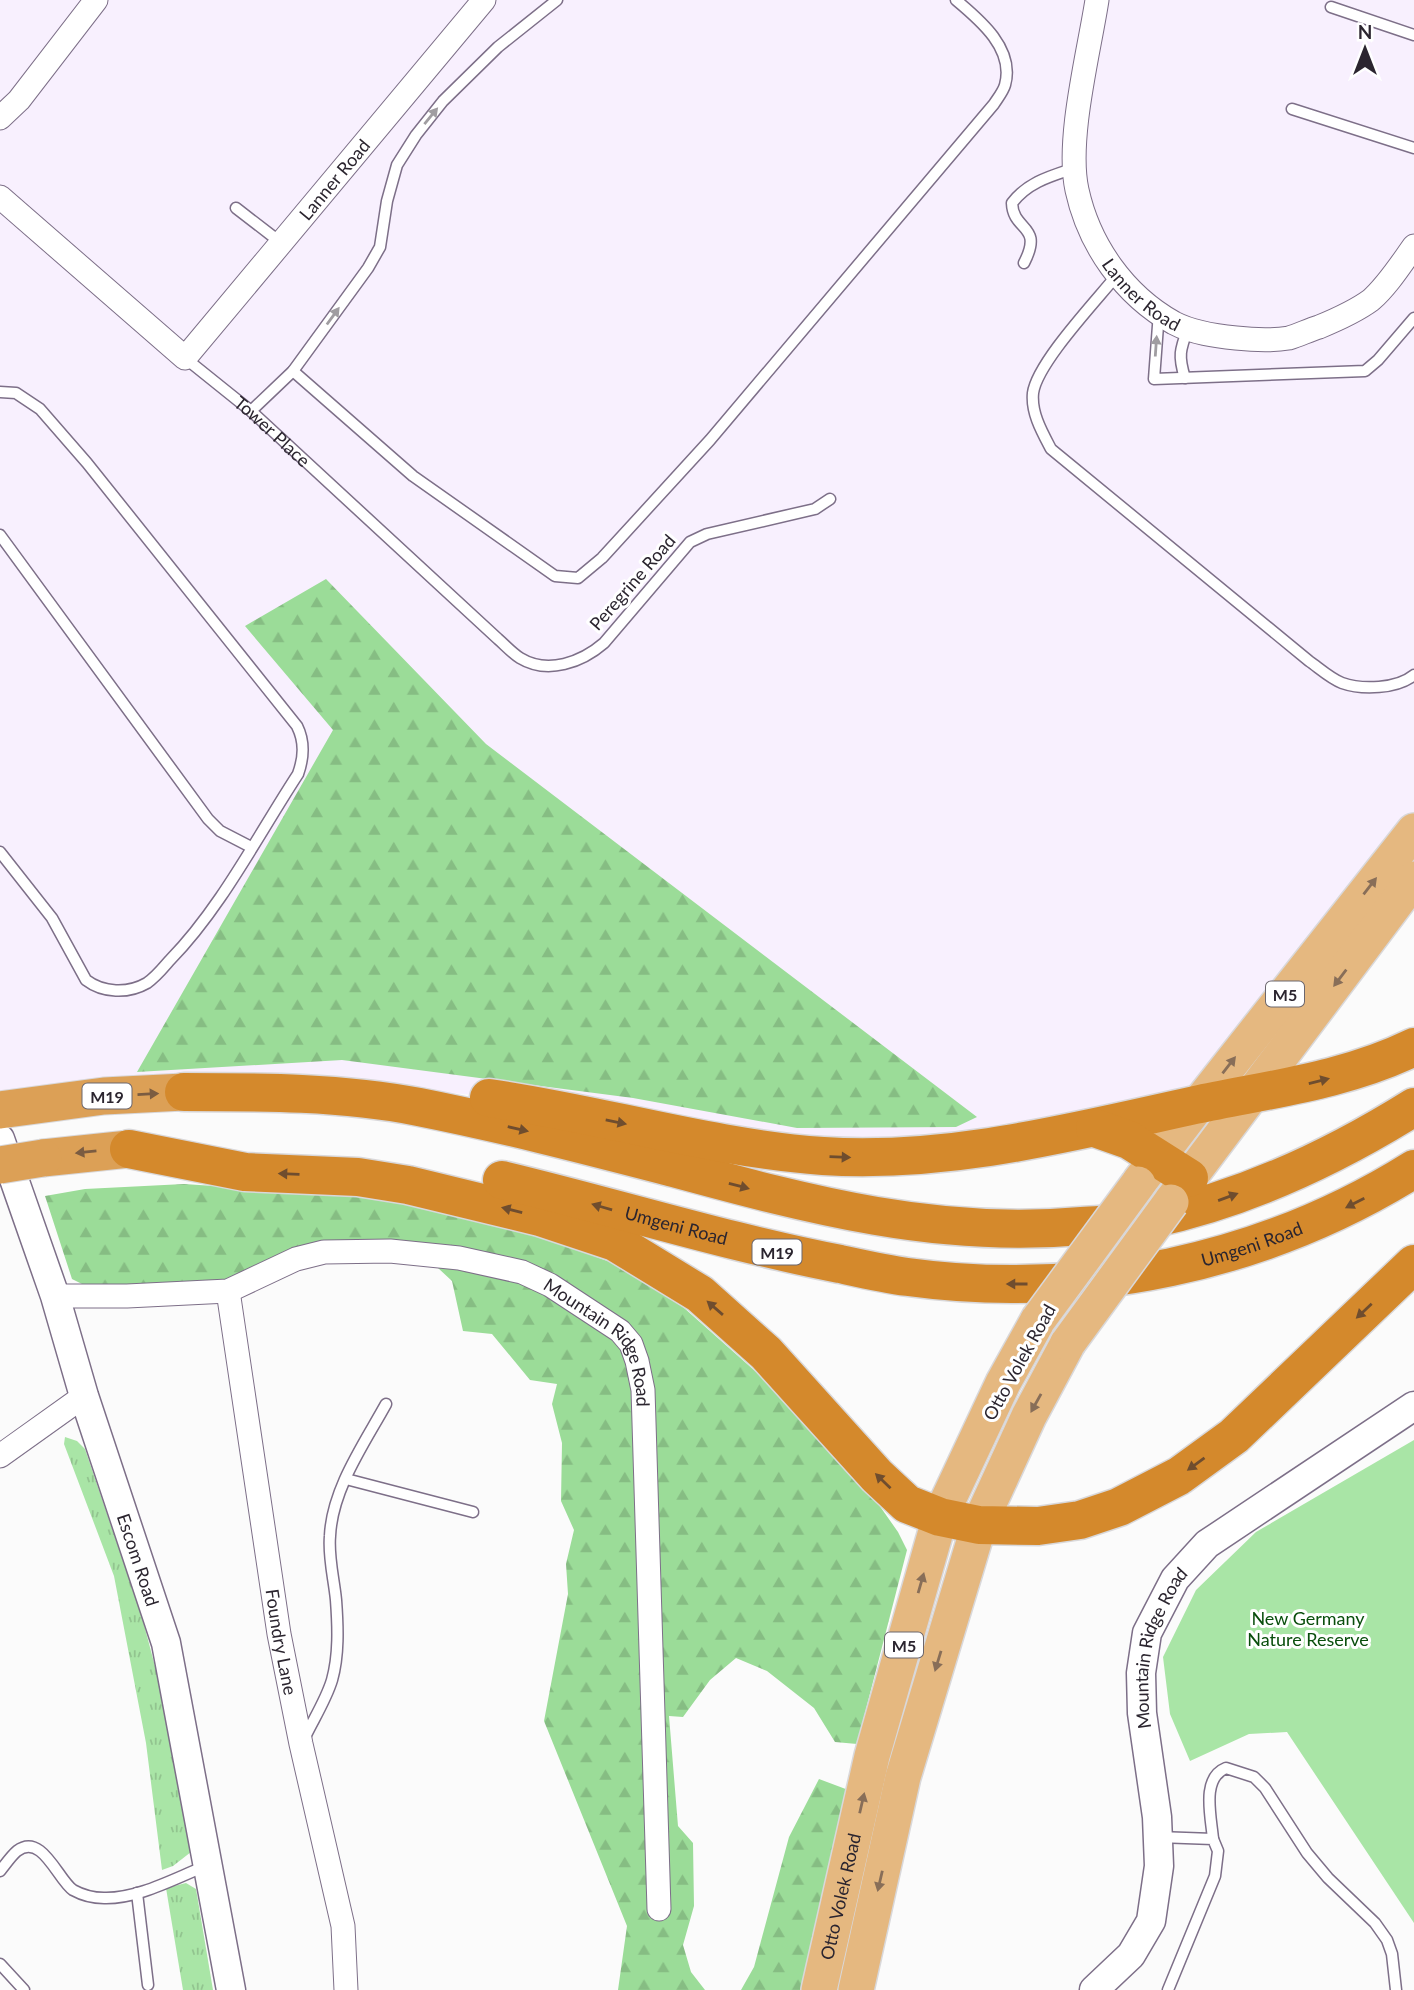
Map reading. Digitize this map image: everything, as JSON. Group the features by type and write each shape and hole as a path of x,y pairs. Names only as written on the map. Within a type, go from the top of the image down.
{"highway":[{"path":"184,1092 232,1082 440,1092 519,1103 752,1148 822,1156 884,1157 990,1149 1252,1096 1323,1081 1391,1058 1414,1047"},
{"name":"M19","path":"15,1107 104,1096 184,1092 276,1092 416,1106 521,1130 764,1193 861,1214 934,1226 988,1230 1041,1230 1135,1222 1212,1203 1311,1164 1368,1136 1414,1107"},
{"path":"1095,1128 1129,1140 1164,1181"},
{"name":"Umgeni Road","path":"129,1149 233,1144 387,1157 452,1168 536,1188 766,1250 908,1277 1000,1284 1085,1282 1207,1260 1310,1224 1414,1170"},
{"path":"129,1149 245,1172 358,1177 408,1185 540,1217 615,1242 700,1294 766,1353 877,1476 907,1504 940,1517 979,1525 1038,1526 1080,1520 1119,1507 1179,1476 1234,1436 1414,1264"},
{"name":"M19","path":"0,1165 129,1149"}],"main road":[{"name":"Otto Volek Road","path":"856,1990 904,1777 979,1525 1029,1416 1068,1343 1164,1181 1198,1105 1414,831"},
{"name":"Otto Volek Road","path":"821,1990 872,1756 940,1517 1003,1383 1038,1320 1164,1181 1252,1096 1414,879"}],"street":[{"path":"0,118 19,100 96,0"},
{"name":"Lanner Road","path":"185,358 484,0"},
{"name":"Lanner Road","path":"1097,0 1074,149 1076,187 1098,249 1117,275 1159,312 1188,328 1217,336 1258,341 1290,337 1335,321 1370,300 1395,273 1414,246"},
{"name":"Tower Place","path":"0,197 185,358"},
{"name":"Escom Road","path":"0,1139 55,1296 84,1396 166,1643 231,1990"},
{"name":"Mountain Ridge Road","path":"55,1296 141,1296 228,1291 296,1259 324,1252 390,1251 459,1258 522,1272 550,1285 620,1331 631,1344 638,1361 643,1390 659,1909"},
{"name":"Foundry Lane","path":"228,1291 279,1634 343,1926 346,1990"},
{"path":"0,1456 84,1396"},
{"name":"Mountain Ridge Road","path":"1094,1990 1131,1955 1151,1922 1159,1866 1158,1837 1142,1713 1141,1673 1147,1633 1175,1579 1207,1544 1414,1406"}],"lane":[{"path":"251,411 293,372 368,268 380,247 391,180 400,159 416,135 443,102 498,47 557,0"},
{"path":"293,372 414,476 555,576 578,578 602,558 710,440 994,104 1005,86 1006,64 987,28 956,0"},
{"path":"1331,7 1414,35"},
{"path":"1292,109 1414,149"},
{"path":"1024,263 1032,248 1031,239 1012,210 1012,203 1023,189 1075,168"},
{"path":"236,208 280,242"},
{"path":"1117,275 1047,361 1033,393 1037,423 1051,449 1309,661 1341,683 1364,688 1388,685 1410,679 1414,675"},
{"path":"1159,312 1154,379 1365,371 1414,318"},
{"path":"1185,378 1179,351 1188,328"},
{"name":"Tower Place","path":"185,358 251,411 498,639 522,659 541,665"},
{"path":"0,392 16,393 40,409 87,463 297,726 303,745 298,774 222,894 185,946 144,985 112,991 86,980 52,918 0,852"},
{"name":"Peregrine Road","path":"541,665 568,664 588,656 604,642 690,542 707,534 815,509 830,499"},
{"path":"0,535 208,819 220,831 251,847"},
{"path":"302,1744 331,1682 336,1661 338,1634 330,1537 332,1522 346,1479 386,1404"},
{"path":"346,1479 473,1512"},
{"path":"1168,1990 1215,1876 1218,1851 1213,1839 1210,1792 1212,1779 1217,1772 1226,1768 1254,1777 1273,1799 1307,1853 1328,1878 1375,1923 1387,1940 1395,1972 1396,1990"},
{"path":"1158,1837 1213,1839"},
{"path":"0,1871 17,1851 29,1847 37,1849 46,1855 72,1889 88,1896 106,1898 136,1893 208,1865"},
{"path":"136,1893 148,1985"},
{"path":"0,1964 24,1990"}],"shaded area":[{"path":"0,0 1414,0 1414,861 1396,850 1197,1104 862,1155 521,1099 345,1084 0,1108"}],"green space":[{"path":"326,579 486,744 977,1117 956,1127 797,1128 633,1098 342,1060 137,1072 333,730 245,626"},
{"path":"184,1184 368,1196 529,1232 613,1263 683,1307 799,1410 865,1485 898,1532 907,1550 857,1744 835,1742 814,1708 767,1671 736,1658 710,1680 683,1717 669,1716 678,1826 693,1843 694,1906 683,1945 691,1972 705,1990 618,1990 627,1926 544,1721 568,1594 566,1564 574,1530 561,1501 562,1443 552,1404 557,1384 530,1380 492,1334 463,1331 452,1281 424,1255 324,1252 250,1282 127,1296 72,1279 45,1196 85,1189"},
{"path":"65,1437 77,1441 85,1449 142,1617 157,1674 191,1852 173,1866 162,1870 146,1743 114,1576 64,1444"},
{"name":"New Germany Nature Reserve","path":"1414,1440 1414,1923 1287,1732 1249,1734 1190,1761 1170,1714 1163,1657 1196,1590 1256,1532"},
{"path":"819,1779 851,1791 805,1990 741,1990 754,1967 789,1837"},
{"path":"186,1883 196,1889 213,1990 183,1990 166,1888"}]}
